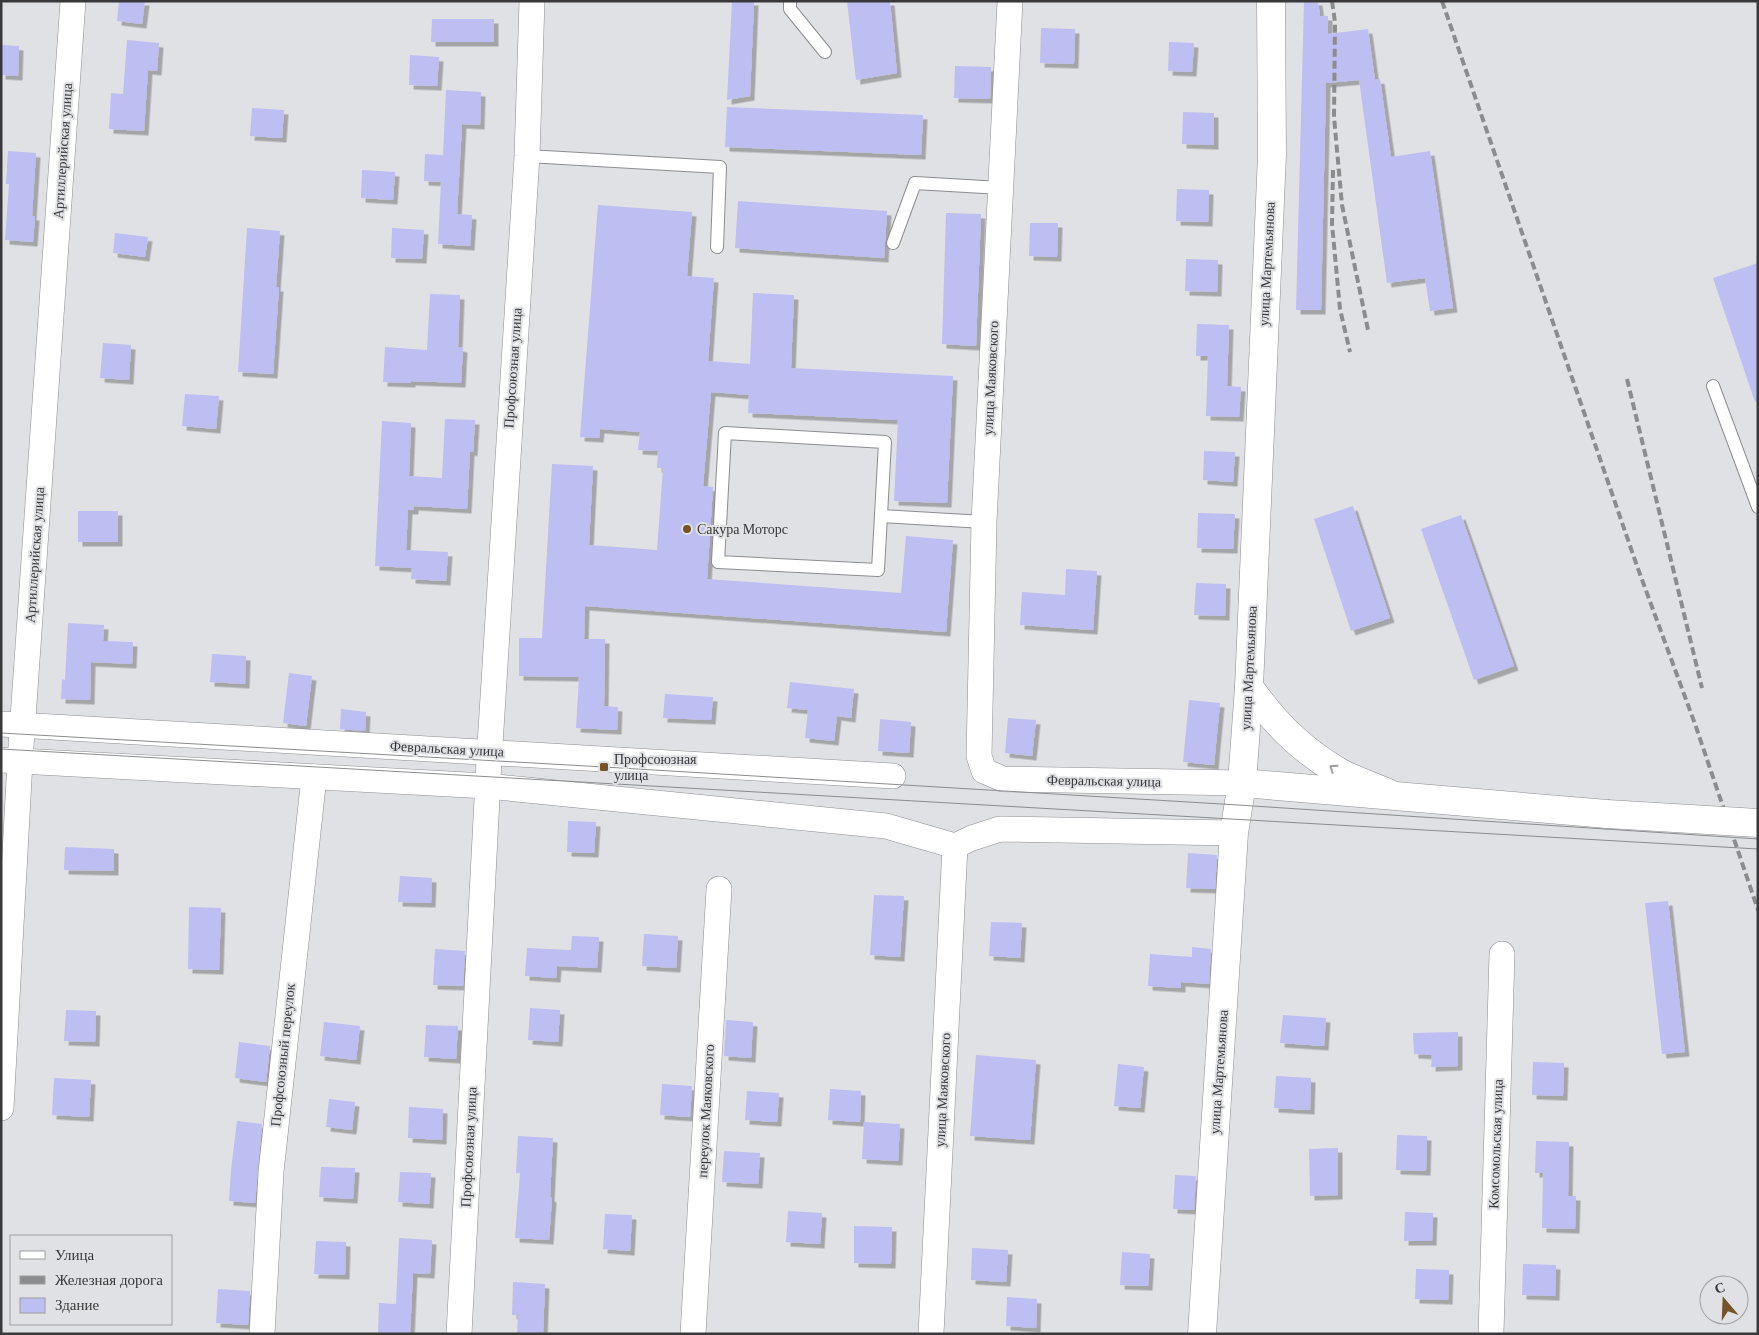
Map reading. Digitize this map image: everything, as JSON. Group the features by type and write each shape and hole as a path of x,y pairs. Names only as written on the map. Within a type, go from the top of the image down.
{"main road":[{"name":"улица Мартемьянова","path":"1202,1334 1234,833 1242,782 1249,687 1272,155 1272,1"},
{"path":"1249,687 1270,716 1293,740 1339,772 1393,795"},
{"path":"1242,782 1607,814 1758,823"}],"street":[{"name":"Артиллерийская улица","path":"1,1108 12,725 73,1"},
{"name":"Профсоюзная улица","path":"459,1334 490,751 527,156 532,1"},
{"name":"улица Маяковского","path":"979,756 984,522 1010,1"},
{"name":"Февральская улица","path":"12,725 490,751 894,776"},
{"name":"Февральская улица","path":"979,756 984,771 1002,779 1242,782"},
{"path":"11,761 488,786 886,826 955,846 1000,829 1234,833"},
{"name":"Профсоюзный переулок","path":"262,1334 270,1172 314,777"},
{"name":"улица Маяковского","path":"931,1334 955,846"},
{"name":"переулок Маяковского","path":"693,1334 719,889"},
{"name":"Комсомольская улица","path":"1491,1334 1502,954"}],"lane":[{"path":"790,1 790,9 825,52"},
{"path":"527,156 720,167 717,246"},
{"path":"893,243 915,183 1001,188"},
{"path":"1713,386 1758,507"},
{"path":"725,433 885,442 881,516 878,570 718,562 725,433"},
{"path":"881,516 984,522"}],"building":[{"path":"119,1 145,1 142,24 117,21"},
{"path":"732,1 754,1 750,96 727,100"},
{"path":"847,1 890,1 897,73 856,80"},
{"path":"1304,1 1318,1 1320,16 1328,16 1328,34 1368,29 1375,80 1380,79 1391,157 1430,151 1453,308 1430,311 1425,278 1387,283 1359,80 1326,83 1321,310 1296,310"},
{"path":"432,19 494,19 494,42 431,42"},
{"path":"1041,28 1075,29 1074,64 1040,63"},
{"path":"127,40 159,43 157,71 148,70 144,131 109,129 111,93 123,94"},
{"path":"1169,42 1194,43 1192,72 1168,71"},
{"path":"1,45 19,46 18,76 1,75"},
{"path":"410,55 439,57 437,86 409,85"},
{"path":"955,66 991,67 990,99 954,98"},
{"path":"446,90 481,92 480,125 462,124 457,214 472,215 470,246 438,244 441,182 424,181 425,154 443,155"},
{"path":"727,107 923,115 921,155 725,147"},
{"path":"252,108 284,110 282,138 250,136"},
{"path":"1183,112 1214,113 1214,145 1182,144"},
{"path":"8,151 36,153 32,216 35,216 33,242 5,240 9,184 6,184"},
{"path":"362,170 395,172 393,200 361,198"},
{"path":"1177,189 1209,190 1208,222 1176,221"},
{"path":"738,201 887,211 884,258 735,248"},
{"path":"598,205 692,212 687,276 714,278 708,361 750,364 753,293 794,295 791,368 953,376 947,503 894,501 898,420 748,413 749,395 711,392 703,486 713,487 707,579 901,593 906,536 953,540 946,632 585,606 584,639 605,639 604,706 618,707 617,730 576,728 579,677 519,676 519,638 542,638 552,464 593,466 589,545 657,550 663,468 657,468 658,451 638,450 640,432 600,429 599,438 580,437"},
{"path":"946,213 981,214 976,346 942,344"},
{"path":"1030,223 1058,223 1057,257 1029,256"},
{"path":"247,228 280,231 276,287 279,287 273,374 238,372"},
{"path":"392,228 424,230 422,259 391,258"},
{"path":"115,233 148,237 145,257 113,253"},
{"path":"1186,259 1218,260 1217,292 1185,291"},
{"path":"1758,263 1758,401 1755,402 1713,278"},
{"path":"430,294 460,295 458,347 463,348 461,383 383,382 385,347 427,350"},
{"path":"1197,324 1229,325 1227,386 1241,387 1239,417 1206,416 1208,356 1196,356"},
{"path":"103,343 131,345 129,380 100,378"},
{"path":"185,394 219,396 216,429 182,426"},
{"path":"445,419 475,420 473,452 470,451 467,509 414,506 414,510 408,510 406,550 448,552 446,581 411,579 412,568 375,566 382,421 411,423 409,476 442,478"},
{"path":"1204,451 1235,452 1233,482 1203,480"},
{"path":"1353,506 1390,618 1351,631 1314,519"},
{"path":"78,511 118,511 118,542 78,542"},
{"path":"1198,513 1235,514 1233,549 1197,548"},
{"path":"1461,515 1514,666 1474,680 1421,529"},
{"path":"1066,569 1097,571 1093,630 1020,625 1022,592 1065,595"},
{"path":"1196,583 1226,584 1225,616 1194,615"},
{"path":"68,623 104,625 103,641 133,642 132,664 91,662 90,700 61,699 62,679 65,680"},
{"path":"212,654 246,656 245,684 210,682"},
{"path":"289,673 312,676 306,726 283,723"},
{"path":"790,682 854,689 851,718 837,716 834,741 805,738 808,710 787,708"},
{"path":"665,694 713,697 711,720 663,718"},
{"path":"1189,700 1220,703 1214,765 1183,762"},
{"path":"341,709 366,712 365,731 340,729"},
{"path":"1008,718 1036,720 1032,756 1005,753"},
{"path":"880,719 911,722 909,753 878,751"},
{"path":"568,821 596,822 594,853 567,852"},
{"path":"65,847 114,849 114,871 64,870"},
{"path":"1188,853 1217,855 1215,889 1186,888"},
{"path":"400,876 432,878 431,903 398,902"},
{"path":"874,895 904,896 900,957 870,955"},
{"path":"1668,901 1685,1052 1662,1054 1645,903"},
{"path":"189,907 221,908 219,970 188,969"},
{"path":"991,922 1022,923 1020,958 989,956"},
{"path":"644,934 678,936 676,968 642,966"},
{"path":"572,936 599,937 597,968 557,966 556,978 525,976 527,948 571,950"},
{"path":"1192,947 1211,949 1209,984 1181,982 1181,988 1148,986 1150,954 1192,957"},
{"path":"435,949 465,951 463,986 433,985"},
{"path":"530,1008 560,1010 558,1042 528,1040"},
{"path":"66,1010 96,1011 95,1042 64,1041"},
{"path":"1283,1015 1326,1018 1324,1046 1280,1043"},
{"path":"726,1020 753,1022 751,1058 724,1056"},
{"path":"324,1022 360,1026 356,1060 320,1056"},
{"path":"426,1025 458,1026 456,1059 424,1057"},
{"path":"1458,1032 1458,1066 1431,1067 1432,1055 1414,1054 1413,1033"},
{"path":"239,1042 270,1046 266,1082 235,1078"},
{"path":"976,1055 1036,1060 1030,1140 970,1136"},
{"path":"1533,1062 1564,1063 1563,1096 1532,1095"},
{"path":"1118,1064 1144,1067 1140,1108 1114,1106"},
{"path":"1276,1076 1311,1078 1310,1110 1274,1108"},
{"path":"54,1078 91,1080 89,1117 52,1115"},
{"path":"662,1084 692,1086 690,1117 660,1115"},
{"path":"830,1089 861,1091 860,1122 828,1120"},
{"path":"747,1091 779,1093 777,1122 745,1120"},
{"path":"329,1099 355,1102 352,1130 326,1127"},
{"path":"409,1107 443,1109 442,1140 408,1138"},
{"path":"237,1121 262,1124 255,1203 229,1201"},
{"path":"864,1122 900,1124 898,1161 862,1159"},
{"path":"1397,1135 1427,1136 1426,1171 1396,1170"},
{"path":"518,1136 553,1138 549,1240 515,1238 520,1173 516,1173"},
{"path":"1536,1141 1569,1142 1568,1196 1576,1196 1575,1229 1542,1228 1543,1173 1535,1173"},
{"path":"1338,1148 1338,1195 1310,1196 1309,1149"},
{"path":"724,1151 760,1153 758,1184 722,1182"},
{"path":"321,1167 355,1168 353,1199 319,1197"},
{"path":"400,1172 431,1173 429,1204 398,1202"},
{"path":"1175,1175 1196,1176 1194,1210 1173,1209"},
{"path":"788,1211 822,1213 820,1244 786,1242"},
{"path":"1405,1212 1433,1213 1432,1241 1404,1241"},
{"path":"605,1214 632,1215 630,1251 603,1249"},
{"path":"854,1226 892,1227 891,1264 854,1263"},
{"path":"399,1238 432,1240 430,1274 413,1273 410,1334 378,1334 379,1303 396,1304"},
{"path":"316,1241 346,1242 345,1275 314,1274"},
{"path":"972,1248 1008,1250 1006,1282 971,1280"},
{"path":"1122,1252 1150,1254 1148,1286 1120,1285"},
{"path":"1523,1264 1556,1265 1555,1296 1522,1295"},
{"path":"1416,1269 1449,1270 1448,1300 1415,1299"},
{"path":"513,1282 545,1284 543,1334 517,1334 518,1315 512,1315"},
{"path":"218,1289 250,1291 248,1325 216,1323"},
{"path":"1007,1297 1037,1299 1036,1328 1006,1326"}],"tram line":[{"path":"1,733 1238,805 1758,839"},
{"path":"1,749 1758,849"}],"railway":[{"path":"1332,1 1335,22 1334,117 1342,205 1368,330"},
{"path":"1442,1 1637,566 1695,724 1758,910"},
{"path":"1333,170 1332,224 1340,309 1350,352"},
{"path":"1627,379 1702,688"}],"place":[{"name":"Сакура Моторс","path":"687,529"},
{"name":"Профсоюзная улица","path":"604,767"}]}
